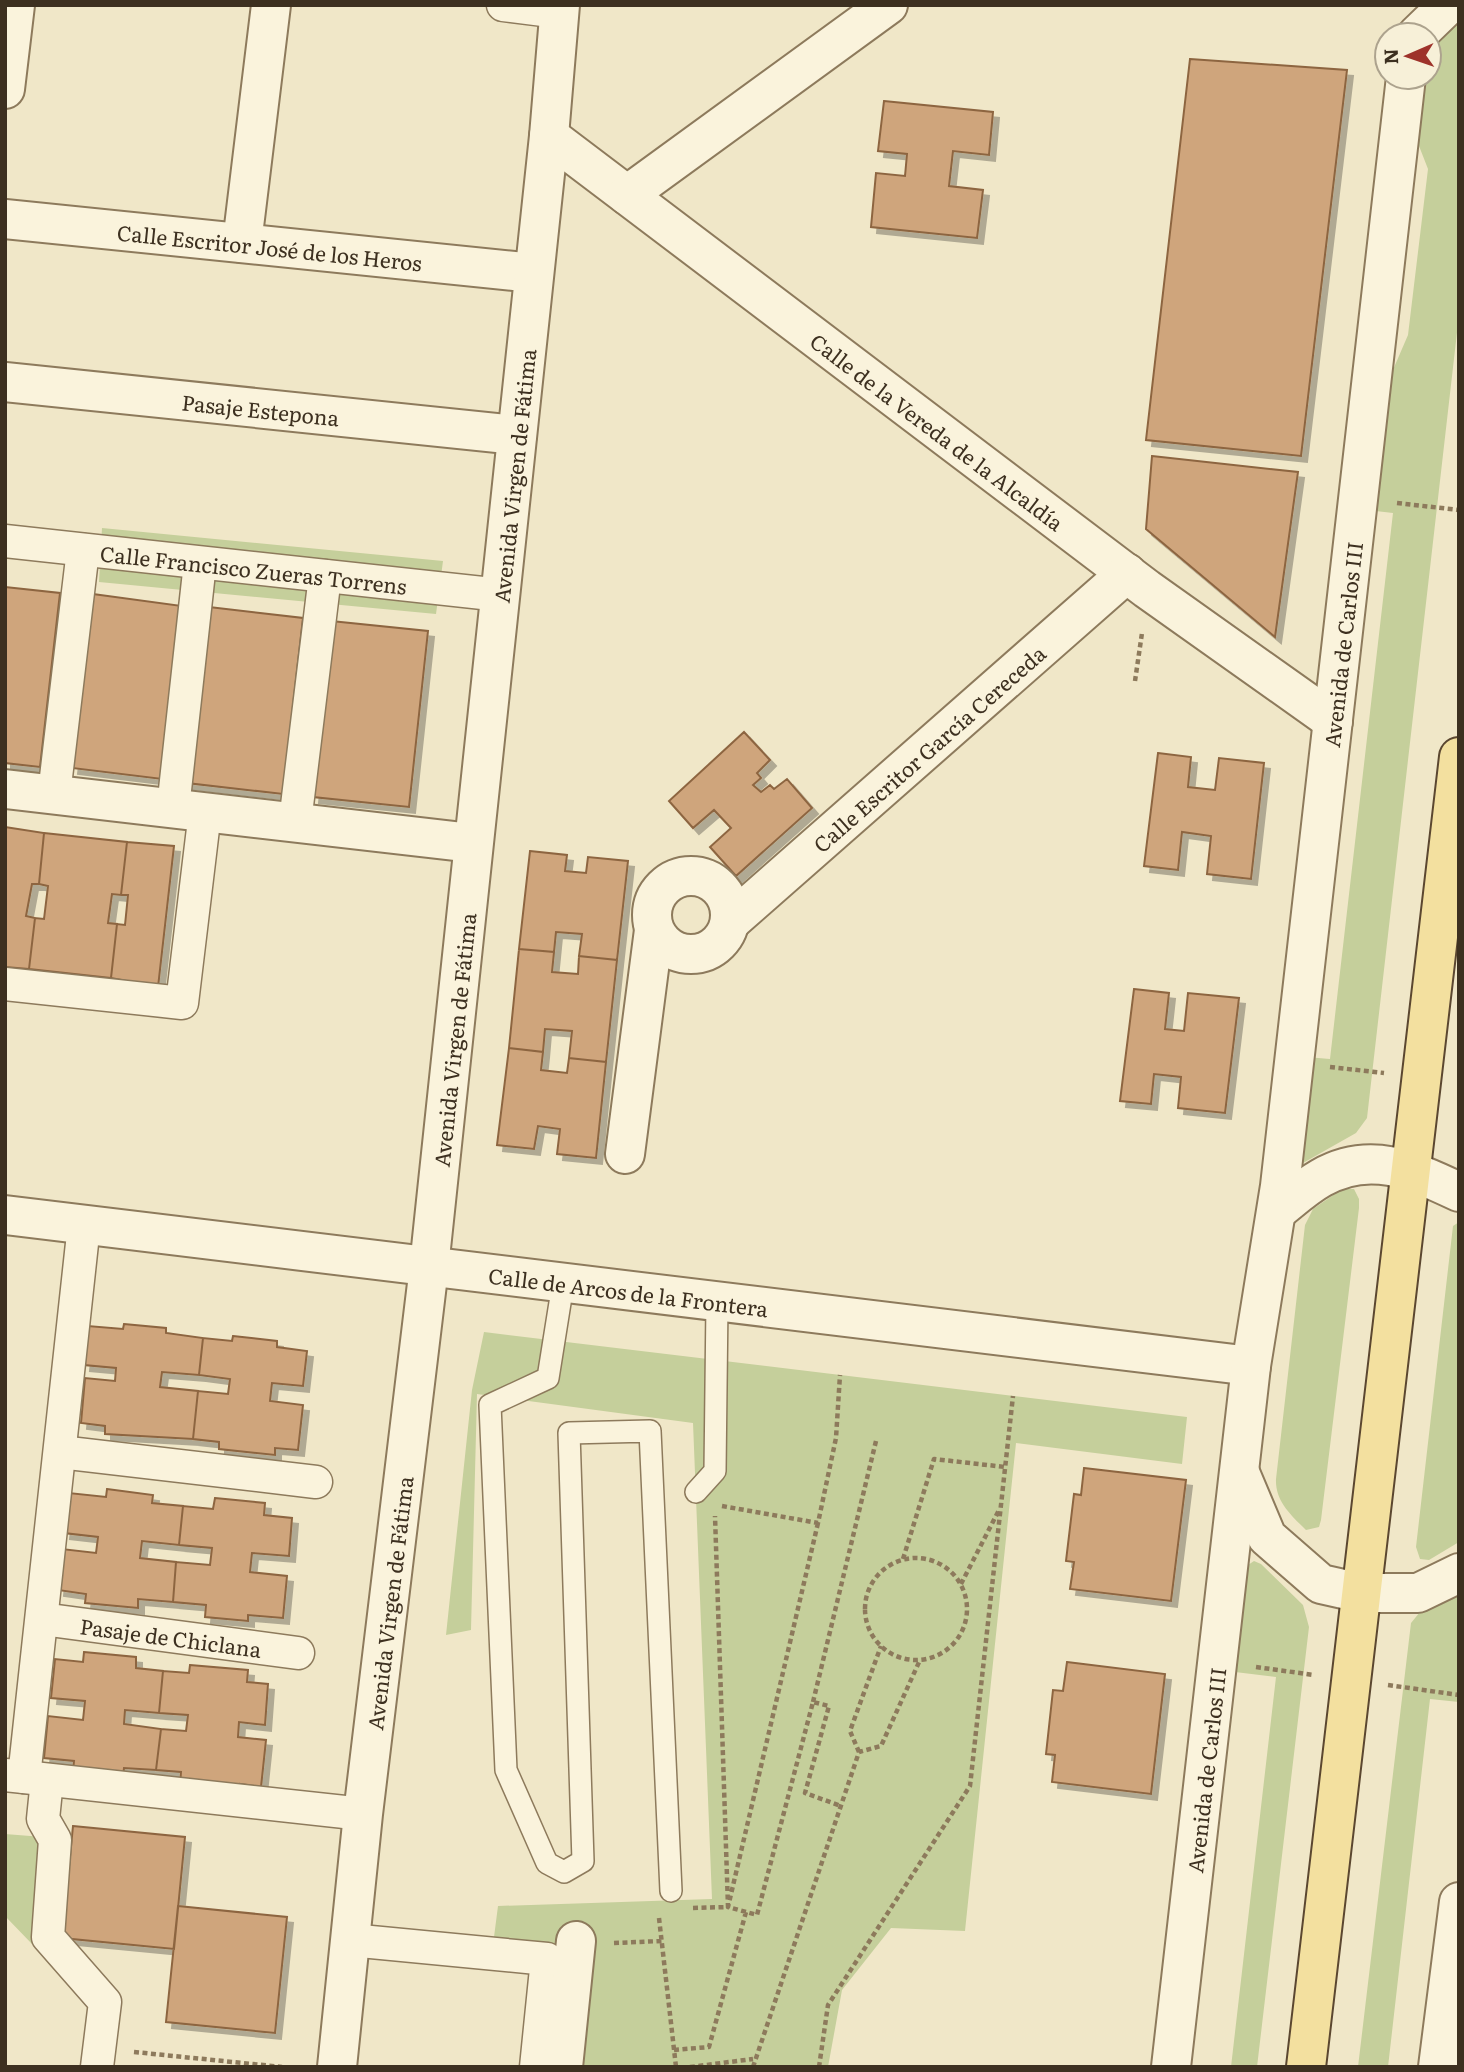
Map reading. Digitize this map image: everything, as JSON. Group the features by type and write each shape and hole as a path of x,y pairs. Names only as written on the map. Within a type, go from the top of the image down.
{"main road":[{"path":"1306,2067 1459,757"}],"street":[{"path":"5,89 15,5"},
{"path":"242,243 271,5"},
{"name":"Avenida Virgen de Fátima","path":"337,2067 363,1814 429,1267 549,136 560,9 503,5"},
{"path":"627,195 888,5"},
{"path":"1431,21 1448,5"},
{"name":"Avenida de Carlos III","path":"1171,2067 1251,1366 1277,1211 1404,91"},
{"name":"Calle de la Vereda de la Alcaldía","path":"549,136 1127,573 1333,720"},
{"name":"Calle Escritor José de los Heros","path":"5,219 534,273"},
{"name":"Pasaje Estepona","path":"5,382 517,435"},
{"name":"Calle Francisco Zueras Torrens","path":"5,541 500,595"},
{"path":"54,794 83,550"},
{"path":"5,984 182,1003 200,563"},
{"name":"Calle Escritor García Cereceda","path":"730,922 1127,573"},
{"path":"295,822 325,576"},
{"path":"5,789 472,843"},
{"path":"625,1154 654,930 653,904 667,884 692,876 716,884 730,905 730,922 721,942 698,954 671,950 654,930"},
{"path":"1277,1211 1320,1178 1357,1163 1411,1169 1459,1192"},
{"name":"Calle de Arcos de la Frontera","path":"5,1215 1251,1366"},
{"path":"84,1225 25,1777 55,1840 48,1937 105,2002 98,2058"},
{"path":"60,1452 316,1482"},
{"path":"1239,1472 1268,1537 1321,1584 1362,1593 1418,1593 1459,1573"},
{"name":"Pasaje de Chiclana","path":"42,1619 298,1653"},
{"path":"25,1777 363,1814"},
{"path":"1438,2067 1459,1902"},
{"path":"350,1940 547,1959 536,2067"},
{"path":"563,2067 593,1942"}],"lane":[{"path":"563,1284 548,1378 490,1405 506,1770 547,1863 564,1872 583,1861 569,1433 650,1431 671,1891"},
{"path":"696,1492 715,1471 717,1303"}],"path":[{"path":"1358,498 1459,510"},
{"path":"1294,1063 1422,1077"},
{"path":"728,1907 836,1438 840,1375"},
{"path":"819,2067 828,2005 970,1786 1013,1396"},
{"path":"686,1909 728,1907 757,1914 813,1702 876,1441"},
{"path":"903,1559 934,1459 1005,1466"},
{"path":"728,1907 714,1505 818,1523"},
{"path":"961,1584 1001,1507"},
{"path":"920,1557 937,1561 951,1570 961,1584 967,1601 967,1618 962,1633 951,1647 937,1656 920,1661 903,1659 881,1646 867,1626 864,1609 867,1592 876,1577 888,1565 903,1559 920,1557"},
{"path":"752,2067 859,1752 850,1731 881,1646"},
{"path":"859,1752 881,1746 920,1661"},
{"path":"813,1702 829,1706 805,1793 841,1805"},
{"path":"658,1910 676,2067"},
{"path":"674,2050 709,2048 746,1912"},
{"path":"593,1942 662,1941"},
{"path":"98,2058 282,2067"},
{"path":"690,2067 753,2059"}],"green space":[{"path":"1459,18 1459,315 1367,1118 1356,1133 1303,1163 1297,1159 1306,1057 1330,1059 1393,513 1367,510 1383,393 1408,335 1428,169 1412,128 1416,91 1443,91 1443,29"},
{"path":"102,528 443,561 436,614 99,582"},
{"path":"1342,1189 1354,1189 1359,1199 1359,1208 1321,1520 1319,1527 1306,1530 1281,1501 1276,1479 1305,1225 1313,1209"},
{"path":"1459,1222 1459,1542 1429,1560 1420,1559 1416,1547 1453,1226"},
{"path":"484,1332 1187,1417 1182,1464 1016,1443 965,1931 891,1928 842,1990 828,2067 578,2067 562,1945 494,1937 498,1906 712,1899 693,1423 477,1394 471,1630 446,1635 472,1390"},
{"path":"1254,1561 1261,1564 1303,1605 1309,1627 1257,2067 1231,2067 1276,1677 1235,1672 1248,1565"},
{"path":"1459,1591 1459,1702 1430,1699 1388,2067 1358,2067 1411,1623 1420,1612"},
{"path":"5,1834 43,1837 32,1944 5,1916"}],"building":[{"path":"1190,59 1347,70 1301,456 1146,440"},
{"path":"884,101 993,112 989,155 953,151 949,186 983,190 977,238 871,227 876,173 905,176 907,154 878,151"},
{"path":"1152,456 1298,472 1275,637 1146,529"},
{"path":"5,587 60,593 40,767 5,763"},
{"path":"93,594 182,606 162,779 72,768"},
{"path":"209,607 303,618 283,794 187,783"},
{"path":"331,621 428,631 409,807 313,797"},
{"path":"744,732 770,760 757,773 761,778 753,785 761,792 770,785 774,789 787,779 812,808 736,876 710,847 731,828 714,810 693,828 669,801"},
{"path":"1158,753 1191,757 1188,787 1215,790 1219,758 1264,763 1251,879 1207,874 1211,836 1182,832 1178,870 1144,866"},
{"path":"5,827 44,833 39,884 32,884 26,916 35,918 29,969 5,967"},
{"path":"44,833 127,842 121,895 112,894 108,923 117,924 111,978 29,969 35,918 44,919 48,886 39,884"},
{"path":"127,842 174,846 158,987 111,978 117,924 125,925 128,895 121,895"},
{"path":"530,851 567,855 565,871 586,873 588,857 628,861 617,960 579,956 582,934 556,932 554,952 519,949"},
{"path":"519,949 554,952 552,972 578,974 579,956 617,960 606,1062 569,1058 572,1031 545,1029 543,1052 509,1048"},
{"path":"1134,989 1169,993 1165,1029 1184,1031 1188,993 1239,998 1225,1113 1178,1108 1181,1077 1154,1074 1151,1104 1120,1101"},
{"path":"509,1048 543,1052 541,1070 567,1073 569,1058 606,1062 596,1158 557,1154 560,1129 538,1126 534,1149 497,1145"},
{"path":"124,1324 166,1328 166,1333 203,1338 199,1375 162,1372 160,1387 198,1391 193,1439 105,1434 105,1426 81,1423 85,1378 115,1381 116,1368 84,1365 88,1326 123,1329"},
{"path":"233,1336 277,1341 277,1347 307,1351 303,1386 272,1383 270,1401 303,1405 298,1450 275,1448 275,1455 219,1449 219,1442 193,1439 198,1391 228,1394 230,1379 199,1375 203,1338 232,1341"},
{"path":"1084,1468 1186,1480 1171,1601 1070,1589 1074,1562 1066,1561 1074,1494 1081,1495"},
{"path":"107,1489 153,1495 152,1503 183,1506 179,1545 142,1541 140,1558 176,1562 173,1602 138,1599 138,1608 85,1603 86,1594 58,1590 62,1549 96,1553 98,1537 64,1533 69,1493 106,1497"},
{"path":"215,1498 265,1503 264,1515 292,1518 289,1556 252,1553 250,1572 287,1576 283,1618 248,1615 248,1621 205,1617 206,1605 173,1602 176,1562 210,1565 212,1548 179,1545 183,1506 213,1509"},
{"path":"84,1652 136,1657 136,1668 163,1671 159,1713 125,1710 124,1724 161,1729 156,1770 124,1768 123,1776 73,1771 74,1761 44,1758 48,1716 83,1720 85,1701 51,1698 55,1659 83,1662"},
{"path":"1067,1662 1165,1674 1151,1794 1052,1782 1055,1755 1046,1754 1053,1690 1063,1691"},
{"path":"190,1665 248,1670 247,1682 268,1684 265,1725 239,1722 238,1737 266,1740 261,1787 240,1784 239,1791 180,1785 181,1772 156,1770 161,1729 186,1731 188,1715 159,1713 163,1671 189,1673"},
{"path":"73,1826 185,1837 174,1949 62,1938"},
{"path":"178,1906 287,1917 275,2033 166,2022"}]}
